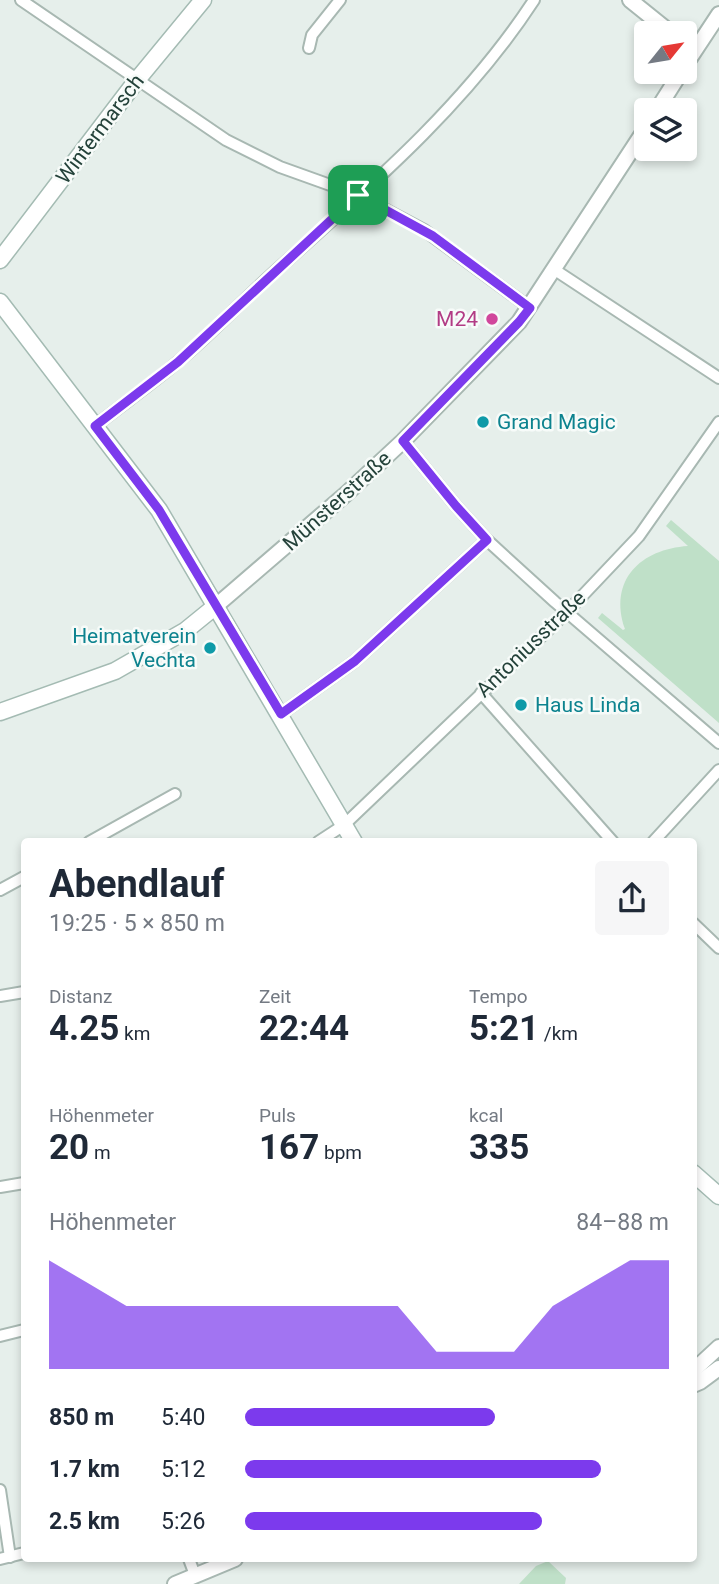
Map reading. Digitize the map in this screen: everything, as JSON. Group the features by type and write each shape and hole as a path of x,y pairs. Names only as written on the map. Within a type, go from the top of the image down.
{"main road":[{"name":"Wintermarsch","path":"0,260 137,80 203,0"},
{"path":"0,302 159,510 352,838"},
{"name":"Münsterstraße","path":"0,712 115,671 185,631 217,606"},
{"path":"697,1175 719,1185"},
{"path":"697,1177 719,1196"}],"street":[{"path":"21,0 226,140 299,174 358,195 433,236 530,308"},
{"path":"309,48 312,35 340,0"},
{"path":"95,426 178,362 462,95 505,42 534,0"},
{"path":"630,0 656,21"},
{"path":"697,40 717,21"},
{"name":"Münsterstraße","path":"217,606 403,441 519,322 634,147"},
{"path":"555,270 719,377"},
{"name":"Antoniusstraße","path":"323,838 344,825 567,612 639,536 719,422"},
{"path":"403,441 487,540 719,743"},
{"path":"281,714 355,661 487,540"},
{"path":"481,693 609,838"},
{"path":"657,838 719,770"},
{"path":"96,838 175,794"},
{"path":"0,890 21,879"},
{"path":"697,927 719,948"},
{"path":"0,996 21,992"},
{"path":"0,1187 21,1184"},
{"path":"0,1336 21,1332"},
{"path":"697,1367 719,1347"},
{"path":"697,1384 719,1368"},
{"path":"0,1490 5,1558"},
{"path":"190,1562 195,1575"},
{"path":"175,1584 228,1562"}],"green space":[{"path":"671,520 719,561 719,723 598,618 602,613 625,629 621,596 632,570 656,553 688,546 666,526"},
{"path":"549,1562 566,1578 565,1584 519,1584 536,1566"}],"place":[{"name":"M24","path":"492,319"},
{"name":"Grand Magic","path":"483,422"},
{"name":"Heimatverein Vechta","path":"210,648"},
{"name":"Haus Linda","path":"521,705"}],"route":[{"path":"358,195 424,230 530,308 403,441 487,540 355,661 281,714 159,510 95,426 178,362 358,195"}]}
